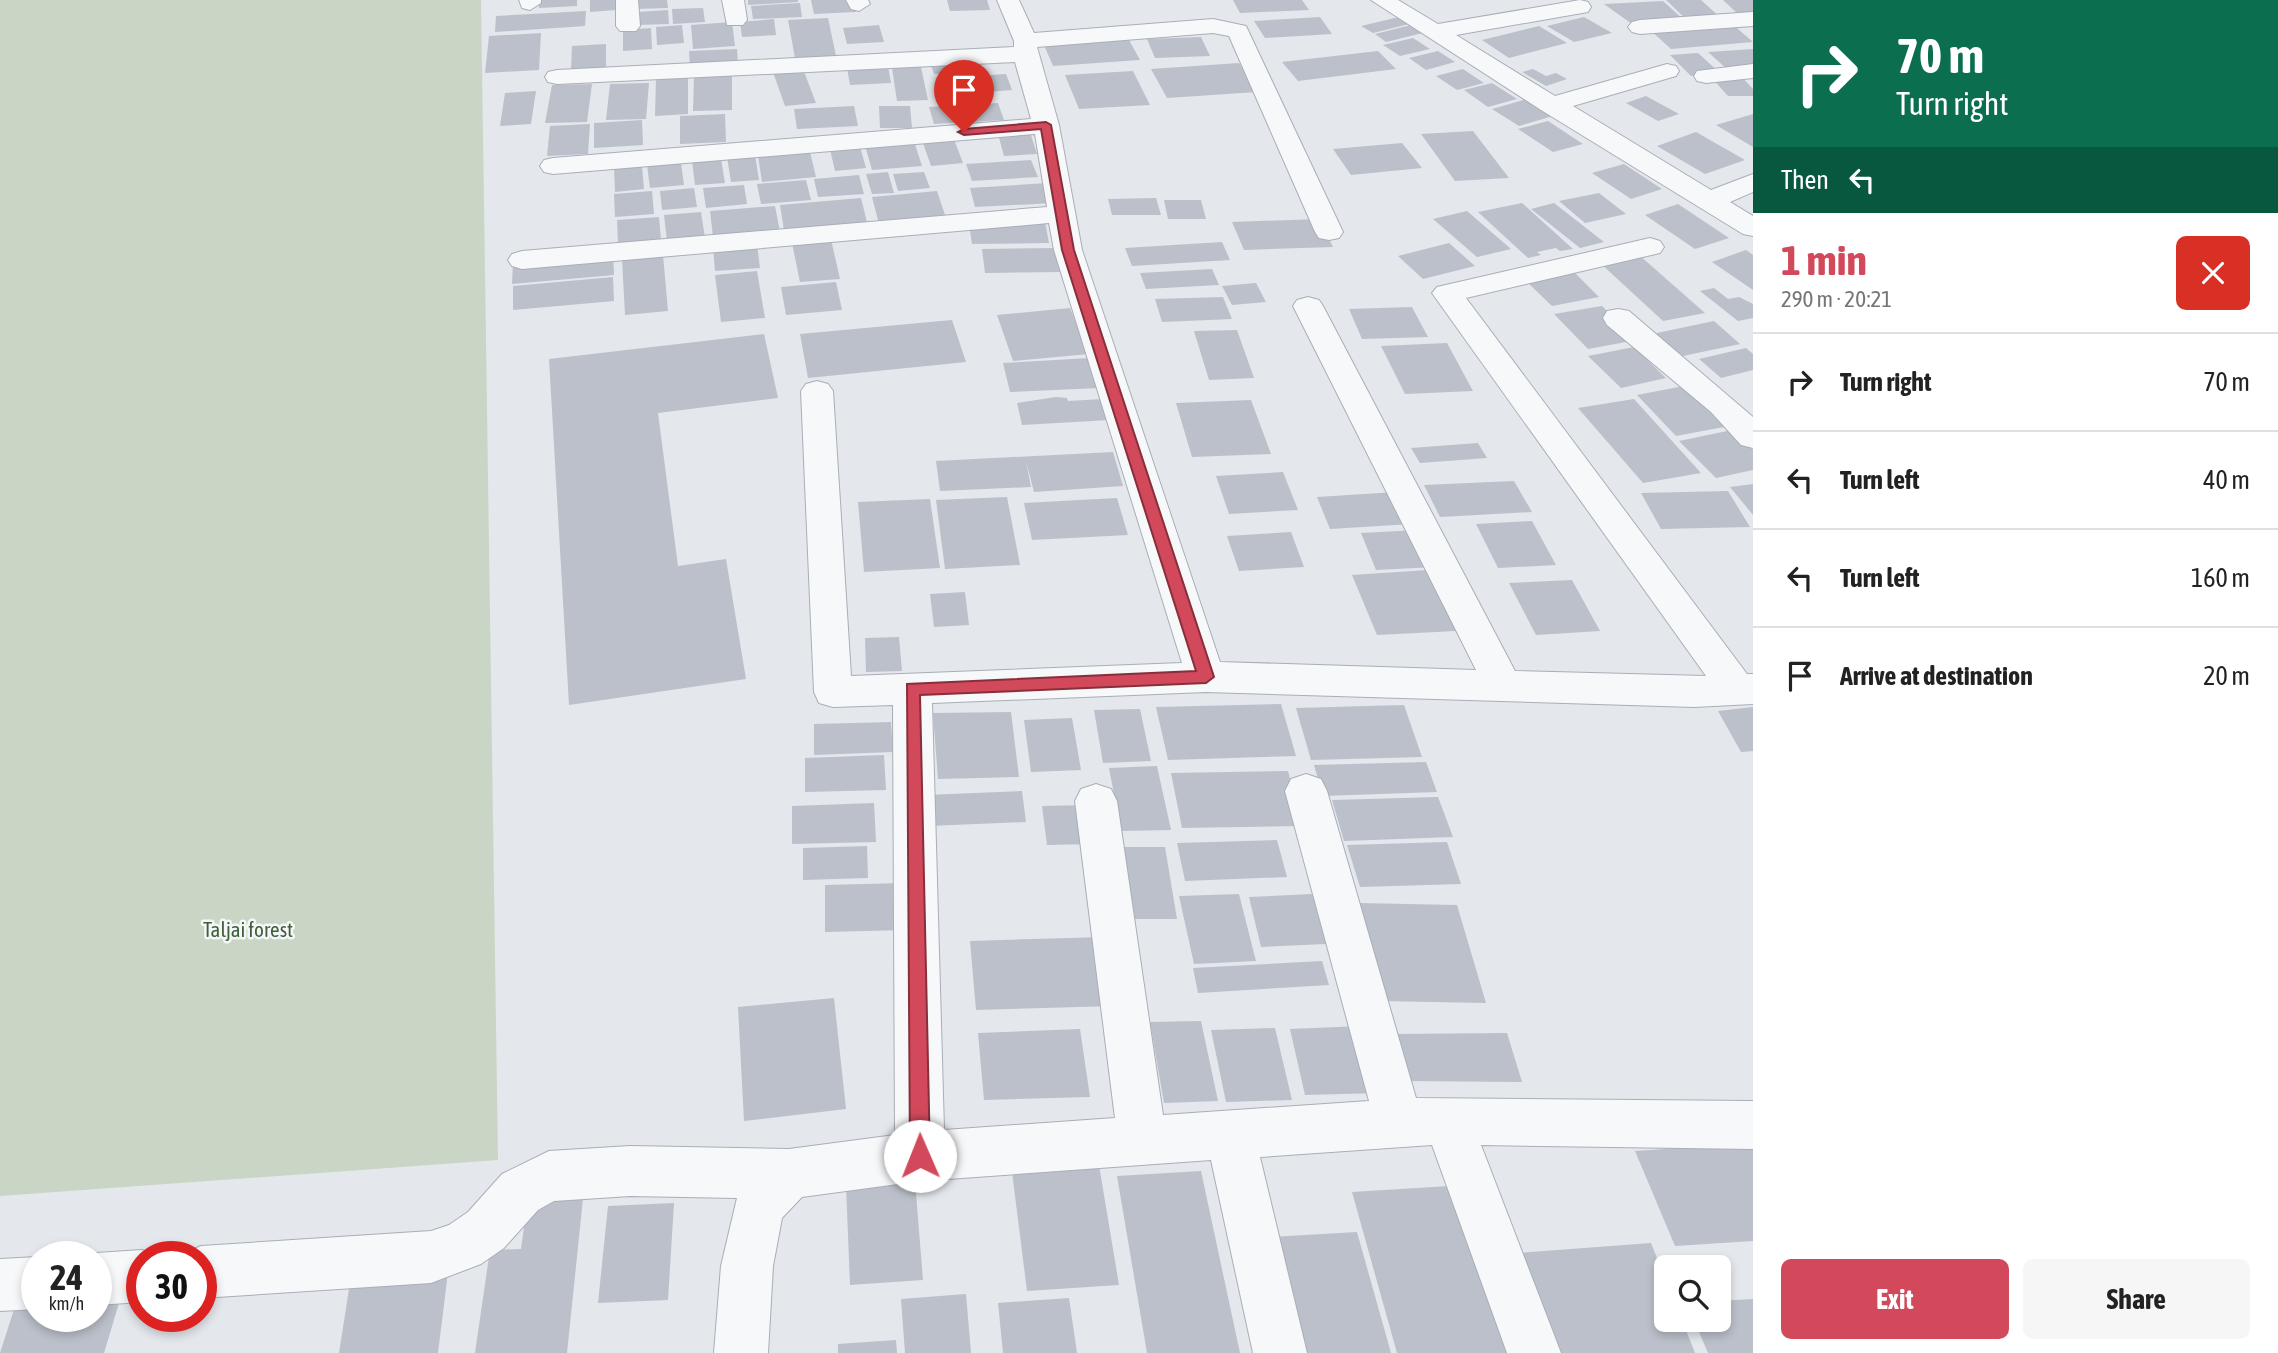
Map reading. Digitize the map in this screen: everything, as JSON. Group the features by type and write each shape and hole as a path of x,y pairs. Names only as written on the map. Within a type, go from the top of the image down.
{"street":[{"path":"627,0 628,26"},
{"path":"1008,0 1025,48 1046,125 1068,250 1206,677"},
{"path":"1382,0 1753,228"},
{"path":"1433,32 1580,7"},
{"path":"557,77 1025,48 1197,18 1213,26 1238,31 1329,232"},
{"path":"1640,27 1753,19"},
{"path":"1550,105 1667,71"},
{"path":"1706,76 1753,71"},
{"path":"553,166 1046,125"},
{"path":"1709,201 1753,182"},
{"path":"522,260 1062,215"},
{"path":"1650,247 1447,293 1745,690"},
{"path":"1308,306 1503,686"},
{"path":"1618,318 1722,405 1753,438"},
{"path":"817,391 833,692 1206,677 1694,692 1745,690"},
{"path":"912,689 920,1156"},
{"path":"1306,791 1423,1122 1534,1353"},
{"path":"1096,801 1142,1141"},
{"path":"217,1271 431,1257 463,1246 486,1230 520,1192 549,1177 630,1171 789,1174 920,1156 1423,1122 1753,1125"},
{"path":"1230,1135 1280,1353"},
{"path":"741,1353 747,1266 759,1206 789,1174"},
{"path":"0,1285 21,1284"}],"green space":[{"name":"Taljai forest","path":"0,0 481,0 498,1160 0,1196"}],"building":[{"path":"539,0 577,0 577,6 539,8"},
{"path":"590,0 616,0 616,10 590,12"},
{"path":"636,0 667,0 668,8 635,9"},
{"path":"748,0 798,0 798,2 748,5"},
{"path":"811,0 853,0 856,12 814,14"},
{"path":"947,0 987,0 990,10 950,11"},
{"path":"1233,0 1302,0 1309,10 1240,13"},
{"path":"1666,0 1701,0 1722,19 1688,21"},
{"path":"1723,0 1753,0 1753,14 1738,14"},
{"path":"1663,1 1685,21 1632,24 1604,4"},
{"path":"800,3 802,17 753,19 751,6"},
{"path":"703,8 705,22 673,24 672,9"},
{"path":"668,10 669,24 638,25 637,12"},
{"path":"586,11 585,26 495,32 496,16"},
{"path":"1320,17 1332,34 1265,38 1254,21"},
{"path":"1399,17 1409,24 1373,33 1361,26"},
{"path":"1584,17 1612,33 1574,42 1547,26"},
{"path":"828,18 836,56 795,58 788,20"},
{"path":"774,19 776,35 742,37 740,22"},
{"path":"732,22 735,46 693,49 691,25"},
{"path":"1731,23 1753,42 1671,49 1649,29"},
{"path":"682,25 684,43 657,45 656,27"},
{"path":"879,25 884,42 847,44 843,28"},
{"path":"1411,25 1423,33 1386,42 1375,34"},
{"path":"1539,26 1567,43 1509,58 1482,40"},
{"path":"651,28 652,49 623,51 623,30"},
{"path":"541,33 539,70 485,73 489,36"},
{"path":"1201,37 1210,56 1155,58 1147,39"},
{"path":"1413,38 1430,49 1400,56 1383,45"},
{"path":"1129,40 1140,60 1053,66 1044,45"},
{"path":"606,44 606,68 571,70 572,46"},
{"path":"737,49 738,64 690,67 689,51"},
{"path":"1753,49 1753,68 1728,70 1708,52"},
{"path":"1378,51 1396,69 1298,81 1282,62"},
{"path":"1438,51 1455,62 1426,70 1409,58"},
{"path":"1698,53 1720,73 1691,76 1670,55"},
{"path":"967,61 971,72 934,74 930,63"},
{"path":"1239,63 1257,92 1167,98 1151,69"},
{"path":"888,66 891,83 850,85 847,68"},
{"path":"921,67 928,100 897,101 892,68"},
{"path":"803,69 816,103 785,106 773,72"},
{"path":"1463,69 1484,83 1457,90 1436,76"},
{"path":"1533,69 1546,76 1556,73 1567,79 1546,86 1522,72"},
{"path":"1133,71 1150,105 1079,109 1065,75"},
{"path":"1006,74 1012,90 950,95 945,78"},
{"path":"732,76 732,110 693,111 694,77"},
{"path":"1741,76 1753,89 1753,96 1728,96 1711,77"},
{"path":"688,77 688,114 655,116 656,78"},
{"path":"649,83 646,119 606,120 610,84"},
{"path":"1492,83 1517,99 1488,107 1464,90"},
{"path":"592,84 587,122 545,123 552,85"},
{"path":"536,91 531,124 500,126 505,93"},
{"path":"1646,96 1679,114 1658,121 1626,103"},
{"path":"1527,99 1553,116 1519,126 1492,109"},
{"path":"998,103 1004,120 934,124 929,107"},
{"path":"854,106 858,126 797,129 794,109"},
{"path":"879,106 910,106 912,128 880,128"},
{"path":"725,114 726,142 680,144 680,116"},
{"path":"1753,114 1753,147 1716,125"},
{"path":"642,120 643,145 594,148 594,123"},
{"path":"1548,121 1583,144 1553,152 1518,129"},
{"path":"590,124 588,154 547,156 550,126"},
{"path":"1473,131 1509,178 1455,181 1421,134"},
{"path":"1030,132 1037,154 1004,156 998,134"},
{"path":"1696,132 1745,160 1705,174 1657,146"},
{"path":"953,137 963,163 931,166 922,140"},
{"path":"913,138 922,166 872,170 864,142"},
{"path":"859,143 866,168 835,171 829,145"},
{"path":"1402,143 1422,168 1351,175 1333,149"},
{"path":"810,152 816,177 762,182 758,156"},
{"path":"755,155 759,180 731,182 727,157"},
{"path":"721,159 725,183 695,185 692,161"},
{"path":"1031,160 1038,177 972,181 966,164"},
{"path":"681,163 684,185 650,188 647,165"},
{"path":"1624,164 1662,189 1631,199 1592,173"},
{"path":"642,166 644,189 615,192 614,168"},
{"path":"888,172 894,193 872,194 866,174"},
{"path":"924,172 930,188 898,191 893,174"},
{"path":"859,175 864,194 818,197 814,179"},
{"path":"806,180 811,200 761,204 757,184"},
{"path":"1047,183 1054,203 975,207 970,188"},
{"path":"744,185 747,204 706,208 703,188"},
{"path":"694,188 697,207 662,210 660,191"},
{"path":"652,191 654,214 615,217 614,194"},
{"path":"937,191 946,218 879,224 872,197"},
{"path":"1599,193 1626,214 1585,223 1559,201"},
{"path":"861,198 867,222 784,230 780,205"},
{"path":"1156,198 1161,215 1112,215 1108,199"},
{"path":"1164,200 1201,200 1206,219 1168,219"},
{"path":"1522,203 1573,249 1560,251 1556,248 1537,252 1541,255 1528,258 1478,212"},
{"path":"1554,203 1604,242 1580,248 1531,209"},
{"path":"1678,204 1729,238 1695,249 1645,215"},
{"path":"775,206 780,232 713,237 710,211"},
{"path":"1467,211 1511,249 1477,257 1433,219"},
{"path":"701,212 705,238 667,241 664,215"},
{"path":"659,217 661,240 618,244 617,220"},
{"path":"1319,219 1333,247 1244,250 1232,222"},
{"path":"1045,222 1049,243 972,244 969,224"},
{"path":"830,235 840,279 800,282 791,238"},
{"path":"1222,242 1230,260 1132,266 1125,248"},
{"path":"1449,243 1475,266 1423,279 1398,256"},
{"path":"757,244 760,268 715,271 713,247"},
{"path":"1058,248 1063,272 985,273 982,249"},
{"path":"1746,250 1753,255 1753,290 1712,262"},
{"path":"613,254 614,275 512,284 513,262"},
{"path":"663,255 668,311 625,315 622,259"},
{"path":"1639,255 1705,313 1663,321 1599,262"},
{"path":"1569,267 1599,297 1552,306 1522,277"},
{"path":"1212,269 1219,285 1146,289 1140,273"},
{"path":"757,271 765,318 721,322 715,275"},
{"path":"613,277 614,301 513,310 513,286"},
{"path":"836,282 842,310 786,315 781,287"},
{"path":"1256,283 1266,302 1232,305 1222,286"},
{"path":"1714,288 1728,299 1739,297 1753,304 1753,318 1738,321 1700,291"},
{"path":"1223,297 1232,319 1162,322 1155,299"},
{"path":"1602,306 1637,340 1588,349 1554,314"},
{"path":"1412,307 1428,337 1362,339 1349,309"},
{"path":"1070,308 1089,354 1013,361 997,315"},
{"path":"952,320 966,362 808,378 800,334"},
{"path":"1714,321 1740,344 1678,357 1652,334"},
{"path":"1237,330 1254,378 1209,380 1194,331"},
{"path":"764,334 778,398 658,413 678,566 726,559 746,679 569,705 549,359"},
{"path":"1447,343 1473,391 1405,394 1381,346"},
{"path":"1634,347 1666,378 1621,388 1588,356"},
{"path":"1746,348 1753,354 1753,370 1721,378 1699,359"},
{"path":"1090,358 1099,388 1010,392 1003,363"},
{"path":"1684,386 1724,427 1676,436 1637,395"},
{"path":"1067,398 1068,401 1103,399 1110,420 1022,425 1017,403"},
{"path":"1634,399 1701,473 1643,483 1578,408"},
{"path":"1251,400 1271,454 1192,457 1176,403"},
{"path":"1732,430 1753,450 1753,470 1716,478 1679,441"},
{"path":"1478,443 1487,458 1420,463 1411,448"},
{"path":"1113,452 1123,486 1034,492 1026,461 1031,487 940,491 936,461"},
{"path":"1283,472 1298,510 1229,514 1216,476"},
{"path":"1514,481 1532,512 1440,517 1424,485"},
{"path":"1753,484 1753,515 1730,487"},
{"path":"1728,491 1750,527 1661,529 1641,493"},
{"path":"1396,492 1411,524 1330,529 1317,497"},
{"path":"1007,497 1020,565 945,569 936,500"},
{"path":"1117,498 1128,535 1032,540 1024,503"},
{"path":"930,499 940,568 864,572 858,502"},
{"path":"1532,521 1556,565 1498,568 1476,524"},
{"path":"1418,530 1435,567 1376,570 1361,533"},
{"path":"1291,532 1304,567 1239,571 1227,536"},
{"path":"1428,570 1456,631 1377,635 1352,575"},
{"path":"1572,580 1600,631 1536,635 1509,583"},
{"path":"965,592 969,625 934,627 930,594"},
{"path":"899,637 902,671 866,672 865,638"},
{"path":"1281,704 1296,756 1168,760 1156,707"},
{"path":"1404,705 1422,757 1311,760 1296,708"},
{"path":"1753,707 1753,751 1741,752 1718,711"},
{"path":"1140,709 1151,761 1103,763 1094,710"},
{"path":"1011,712 1019,777 938,779 933,713"},
{"path":"1072,718 1081,770 1031,772 1024,720"},
{"path":"891,722 893,752 814,755 814,724"},
{"path":"884,755 886,790 805,792 805,758"},
{"path":"1426,762 1437,792 1323,796 1314,765"},
{"path":"1157,766 1171,830 1121,831 1109,768"},
{"path":"1288,771 1302,826 1182,828 1171,773"},
{"path":"1022,791 1026,822 928,826 925,795"},
{"path":"1438,797 1453,837 1344,841 1332,800"},
{"path":"874,803 876,842 792,844 792,806"},
{"path":"1088,805 1094,844 1047,845 1042,806"},
{"path":"1277,840 1287,877 1185,881 1177,843"},
{"path":"1447,842 1461,884 1360,887 1347,845"},
{"path":"867,846 868,878 803,880 803,848"},
{"path":"1110,847 1165,847 1177,919 1120,919"},
{"path":"904,883 907,930 825,932 825,885"},
{"path":"1239,894 1256,961 1194,964 1179,896"},
{"path":"1312,894 1326,944 1261,947 1249,897"},
{"path":"1357,903 1457,905 1486,1003 1380,1001"},
{"path":"1103,937 1114,1006 976,1010 970,941"},
{"path":"1322,961 1329,985 1198,993 1193,968"},
{"path":"834,998 846,1109 744,1121 738,1007"},
{"path":"1201,1021 1218,1101 1164,1103 1150,1022"},
{"path":"1361,1026 1380,1093 1305,1095 1290,1029"},
{"path":"1275,1028 1292,1100 1226,1102 1211,1030"},
{"path":"1080,1029 1090,1097 984,1100 978,1033"},
{"path":"1507,1033 1522,1082 1405,1081 1392,1034"},
{"path":"1753,1143 1753,1241 1675,1246 1635,1151"},
{"path":"1098,1159 1119,1285 1027,1291 1011,1164"},
{"path":"1201,1171 1240,1353 1147,1353 1117,1176"},
{"path":"915,1181 923,1280 850,1285 846,1185"},
{"path":"1466,1185 1522,1353 1397,1353 1352,1192"},
{"path":"584,1189 567,1353 475,1353 490,1250 521,1249 529,1191"},
{"path":"674,1203 668,1300 598,1303 608,1206"},
{"path":"1357,1232 1391,1353 1297,1353 1269,1237"},
{"path":"1651,1243 1656,1255 1654,1332 1687,1332 1695,1353 1554,1353 1518,1253"},
{"path":"449,1264 438,1353 339,1353 352,1270"},
{"path":"112,1290 123,1290 112,1326"},
{"path":"19,1294 21,1332 110,1332 104,1353 0,1353"},
{"path":"966,1294 971,1353 905,1353 901,1299"},
{"path":"1069,1298 1077,1353 1003,1353 998,1303"},
{"path":"1753,1299 1753,1353 1708,1353 1699,1332 1731,1332 1731,1300"},
{"path":"896,1340 897,1353 838,1353 838,1344"}],"route":[{"path":"920,1156 912,689 1206,677 1068,250 1046,125 964,132"}]}
